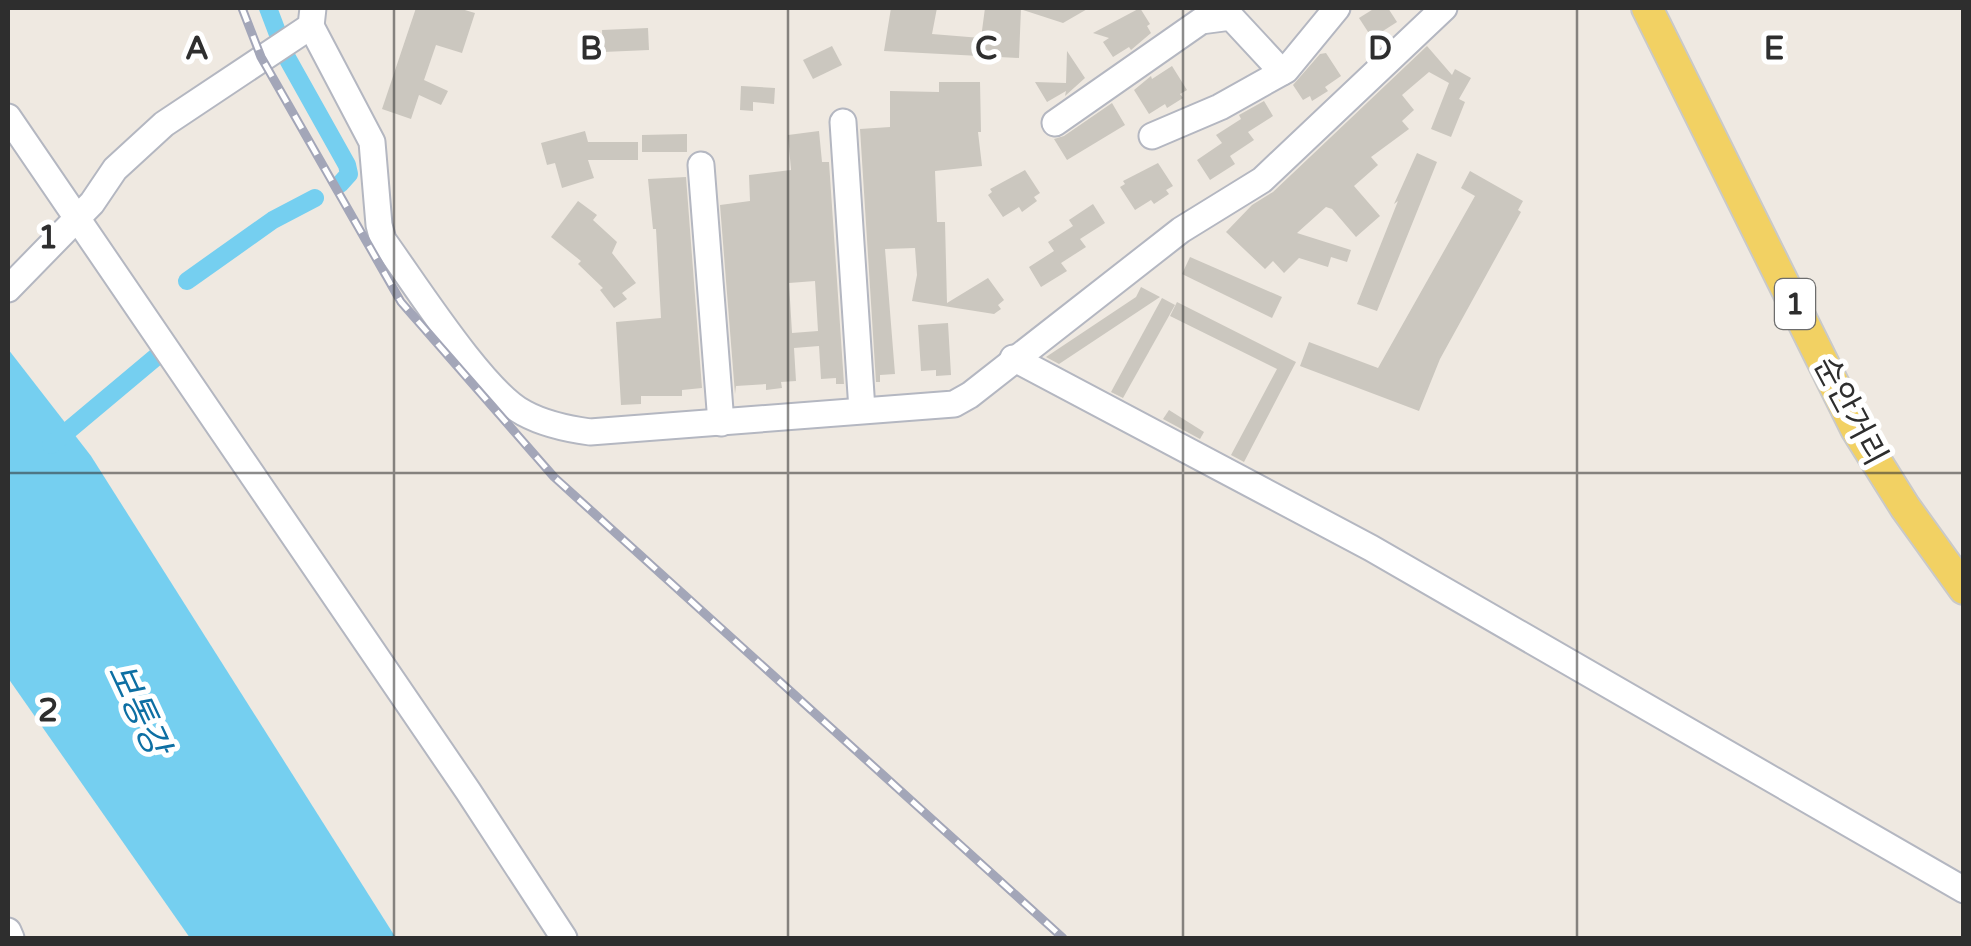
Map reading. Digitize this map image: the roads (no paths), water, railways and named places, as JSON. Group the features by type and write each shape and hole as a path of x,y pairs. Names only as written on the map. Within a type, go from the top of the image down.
{"main road":[{"name":"순안거리","path":"1647,8 1856,430 1904,507 1964,589"},
{"name":"순안거리","path":"1670,8 1898,466 1964,556"}],"street":[{"path":"1152,136 1220,107 1282,72 1337,8"},
{"path":"8,290 92,203 115,168 164,124 312,17 372,142 383,240 473,363 522,413 590,432 954,404 1181,230 1262,180 1444,8"},
{"path":"1055,123 1201,21 1231,17 1282,72"},
{"path":"8,117 564,938"},
{"path":"843,122 862,410"},
{"path":"701,165 721,423"},
{"path":"1013,358 1371,548 1964,890"},
{"path":"8,931 11,938"}],"water":[{"name":"보통강","path":"8,349 91,456 396,938 190,938 8,678"}],"waterway":[{"path":"268,8 279,37"},
{"path":"286,56 347,165 349,174 340,184"},
{"path":"187,281 273,220 315,198"},
{"path":"51,445 156,357"}],"railway":[{"path":"242,8 261,57 401,302 554,477 1063,938"}]}
